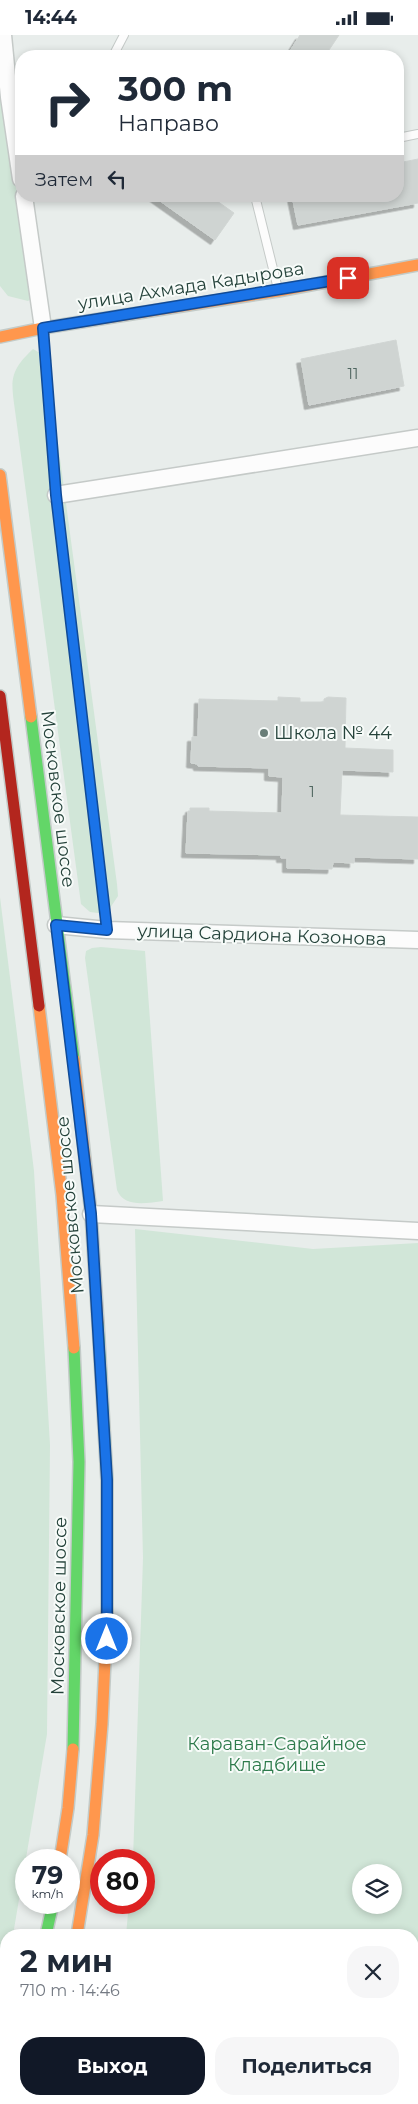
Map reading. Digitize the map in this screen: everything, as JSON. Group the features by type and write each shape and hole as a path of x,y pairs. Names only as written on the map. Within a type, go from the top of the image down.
{"main road":[{"name":"улица Ахмада Кадырова","path":"0,337 43,328 278,291 418,265"},
{"name":"Московское шоссе","path":"0,475 91,1214 107,1480 107,1639 102,1725 93,1835 78,1929"},
{"name":"Московское шоссе","path":"0,697 62,1195 76,1379 79,1462 74,1729 68,1808 62,1849"},
{"path":"47,1929 51,1914"}],"street":[{"path":"3,35 15,124"},
{"path":"25,202 43,328"},
{"path":"56,495 418,438"},
{"name":"улица Сардиона Козонова","path":"56,925 107,930 418,940"},
{"path":"91,1214 418,1231"}],"lane":[{"path":"117,50 123,35"},
{"path":"404,138 418,135"},
{"path":"256,202 278,291"},
{"path":"43,328 56,495 107,930"}],"green space":[{"path":"0,35 15,124 15,202 22,202 34,296 28,301 8,296 0,286"},
{"path":"33,349 52,360 48,369 117,884 118,896 106,914 90,912 81,904 13,396 15,373 24,358"},
{"path":"0,897 34,1171 50,1445 47,1734 28,1849 15,1849 15,1914 17,1914 14,1929 0,1929"},
{"path":"101,947 145,951 163,1201 130,1202 120,1196 117,1190 85,958 86,951"},
{"name":"Караван-Сарайное Кладбище","path":"135,1229 313,1249 418,1243 418,1929 127,1929 128,1914 155,1914 155,1849 133,1849 143,1558"}],"building":[{"path":"300,35 339,35 329,50 291,50"},
{"path":"418,159 418,203 298,225 293,202 404,202 404,162"},
{"path":"161,202 218,202 234,213 215,240"},
{"path":"396,340 404,386 309,405 301,359"},
{"path":"278,697 300,698 300,702 324,702 324,699 328,697 346,698 345,748 393,750 393,772 342,770 340,815 418,817 418,859 354,857 354,863 333,862 332,869 287,868 287,858 281,858 281,855 186,853 188,811 190,811 190,808 209,808 209,811 282,813 283,777 269,776 269,768 198,766 198,764 191,763 192,737 198,737 199,699 278,701"}],"traffic: fast":[{"path":"31,717 74,1059"},
{"path":"98,1323 107,1480 107,1618"},
{"path":"73,1749 79,1462 74,1348"},
{"path":"47,1929 51,1914"}],"traffic: slow":[{"path":"0,337 43,328 278,291 418,265"},
{"path":"0,475 31,717"},
{"path":"39,1006 62,1195 74,1348"},
{"path":"74,1059 91,1214 98,1323"},
{"path":"78,1929 93,1835 102,1724 107,1618"},
{"path":"62,1849 68,1808 73,1749"}],"traffic: jam":[{"path":"0,696 39,1006"}],"place":[{"name":"Школа № 44","path":"264,733"}],"route":[{"path":"107,1639 107,1480 91,1214 56,925 107,930 56,495 43,328 278,291 348,278"}]}
